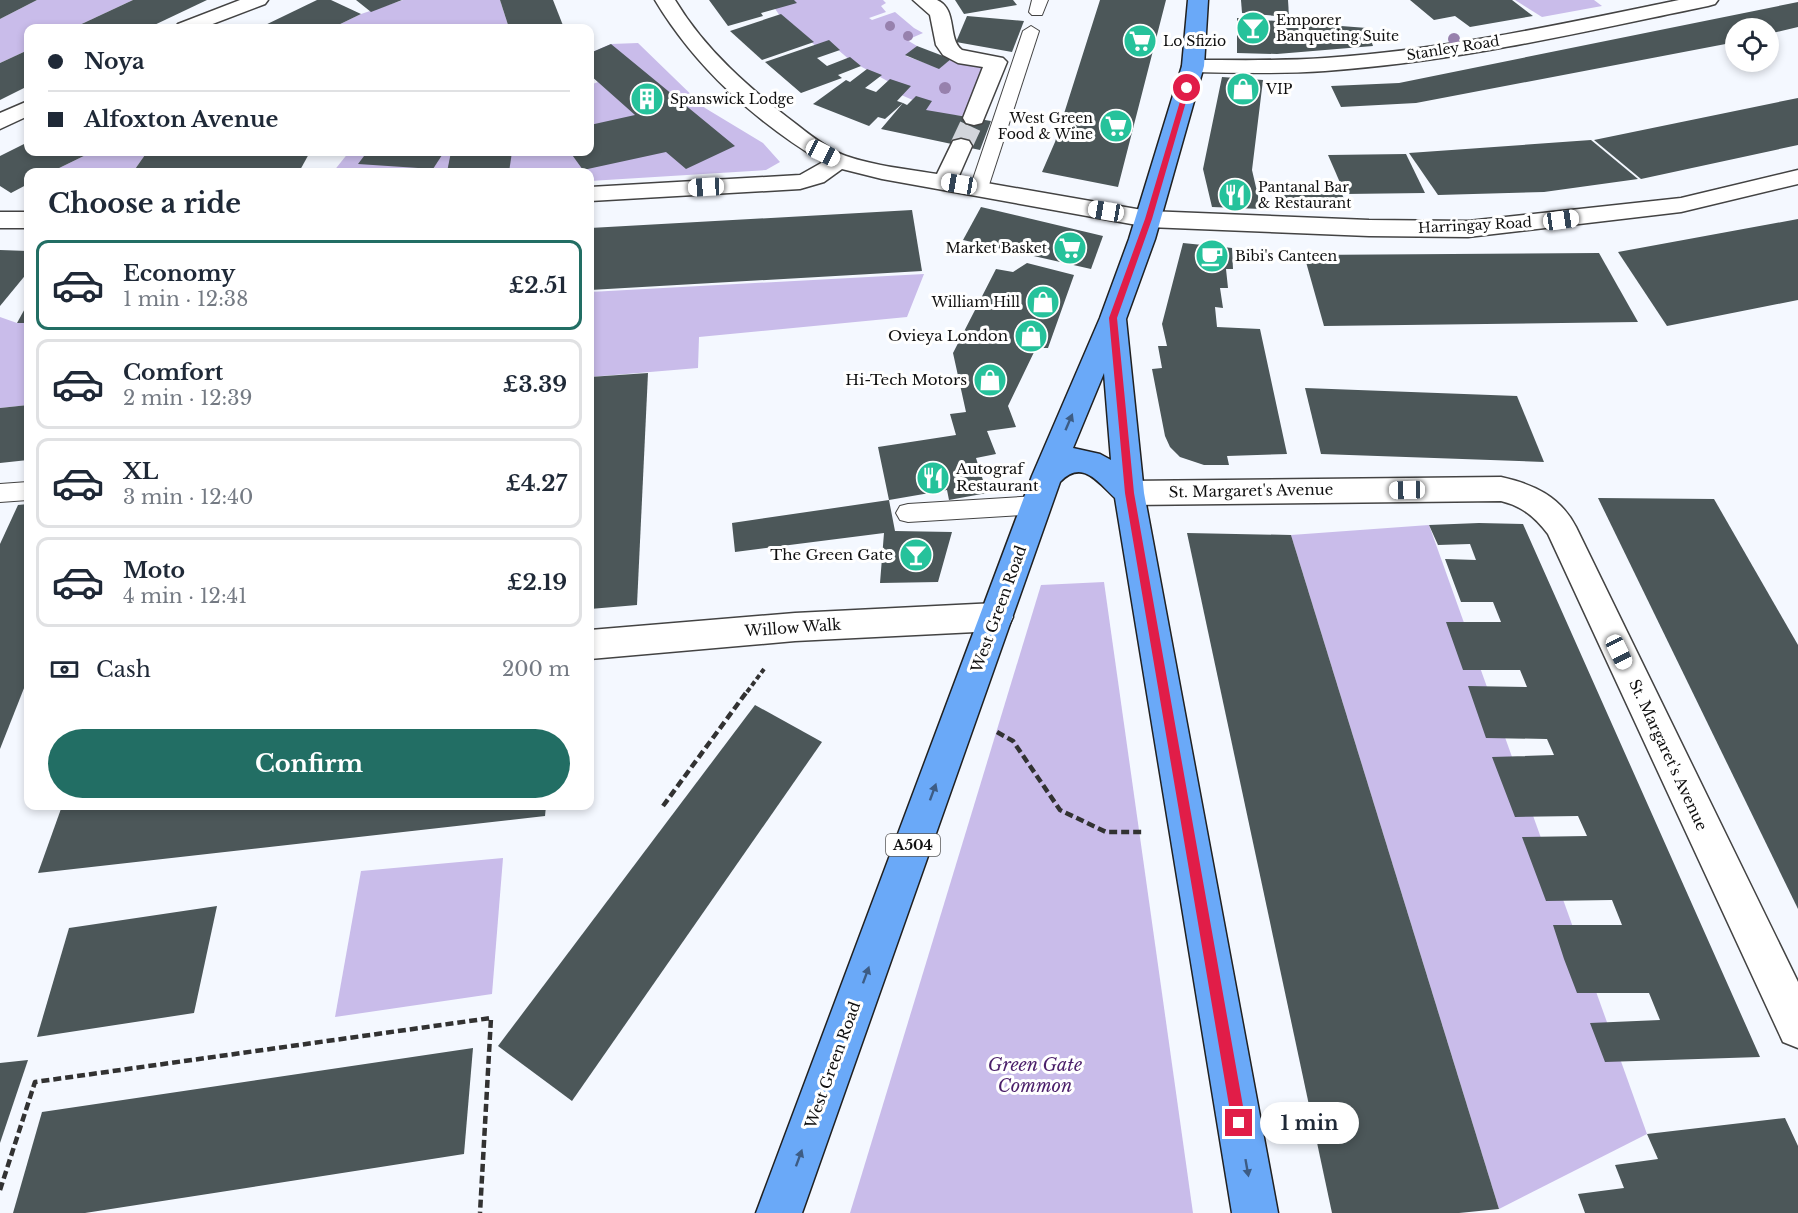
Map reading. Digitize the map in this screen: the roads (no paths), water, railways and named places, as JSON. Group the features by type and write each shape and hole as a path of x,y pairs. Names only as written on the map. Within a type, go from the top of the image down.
{"main road":[{"name":"West Green Road","path":"779,1213 1042,490 1113,318 1148,219 1193,66 1198,0"},
{"name":"A504","path":"1113,318 1130,493 1187,832 1255,1213"},
{"path":"1042,490 1062,462 1084,460 1103,468 1130,493"}],"street":[{"path":"195,24 258,0"},
{"name":"Harringay Road","path":"665,0 680,25 719,70 758,106 805,142 837,161 882,172 1148,219 1369,228 1468,229 1561,220 1681,204 1798,177"},
{"path":"923,0 942,16 947,47 951,52 958,56 996,62 974,118"},
{"name":"Stanley Road","path":"1193,66 1306,65 1382,59 1498,41 1708,0"},
{"path":"0,122 24,110"},
{"path":"945,182 961,146"},
{"path":"594,194 800,183 813,180 829,170 837,161"},
{"path":"0,220 24,220"},
{"name":"St. Margaret's Avenue","path":"1130,493 1501,489 1524,494 1546,508 1560,527 1798,1027"},
{"name":"Willow Walk","path":"594,645 795,627 996,617"}],"lane":[{"path":"979,188 1031,32"},
{"path":"908,513 1042,490"},
{"path":"0,493 24,491"}],"tunnel":[{"path":"961,146 974,118"}],"place":[{"name":"Emporer Banqueting Suite","path":"1253,28"},
{"name":"Lo Sfizio","path":"1140,41"},
{"name":"VIP","path":"1243,89"},
{"name":"Spanswick Lodge","path":"647,99"},
{"name":"West Green Food & Wine","path":"1116,126"},
{"name":"Pantanal Bar & Restaurant","path":"1235,195"},
{"name":"Market Basket","path":"1070,248"},
{"name":"Bibi's Canteen","path":"1212,256"},
{"name":"William Hill","path":"1043,302"},
{"name":"Ovieya London","path":"1031,336"},
{"name":"Hi-Tech Motors","path":"990,380"},
{"name":"Autograf Restaurant","path":"933,478"},
{"name":"The Green Gate","path":"916,555"}],"park label":[{"name":"Green Gate Common","path":"1035,1075"}]}
